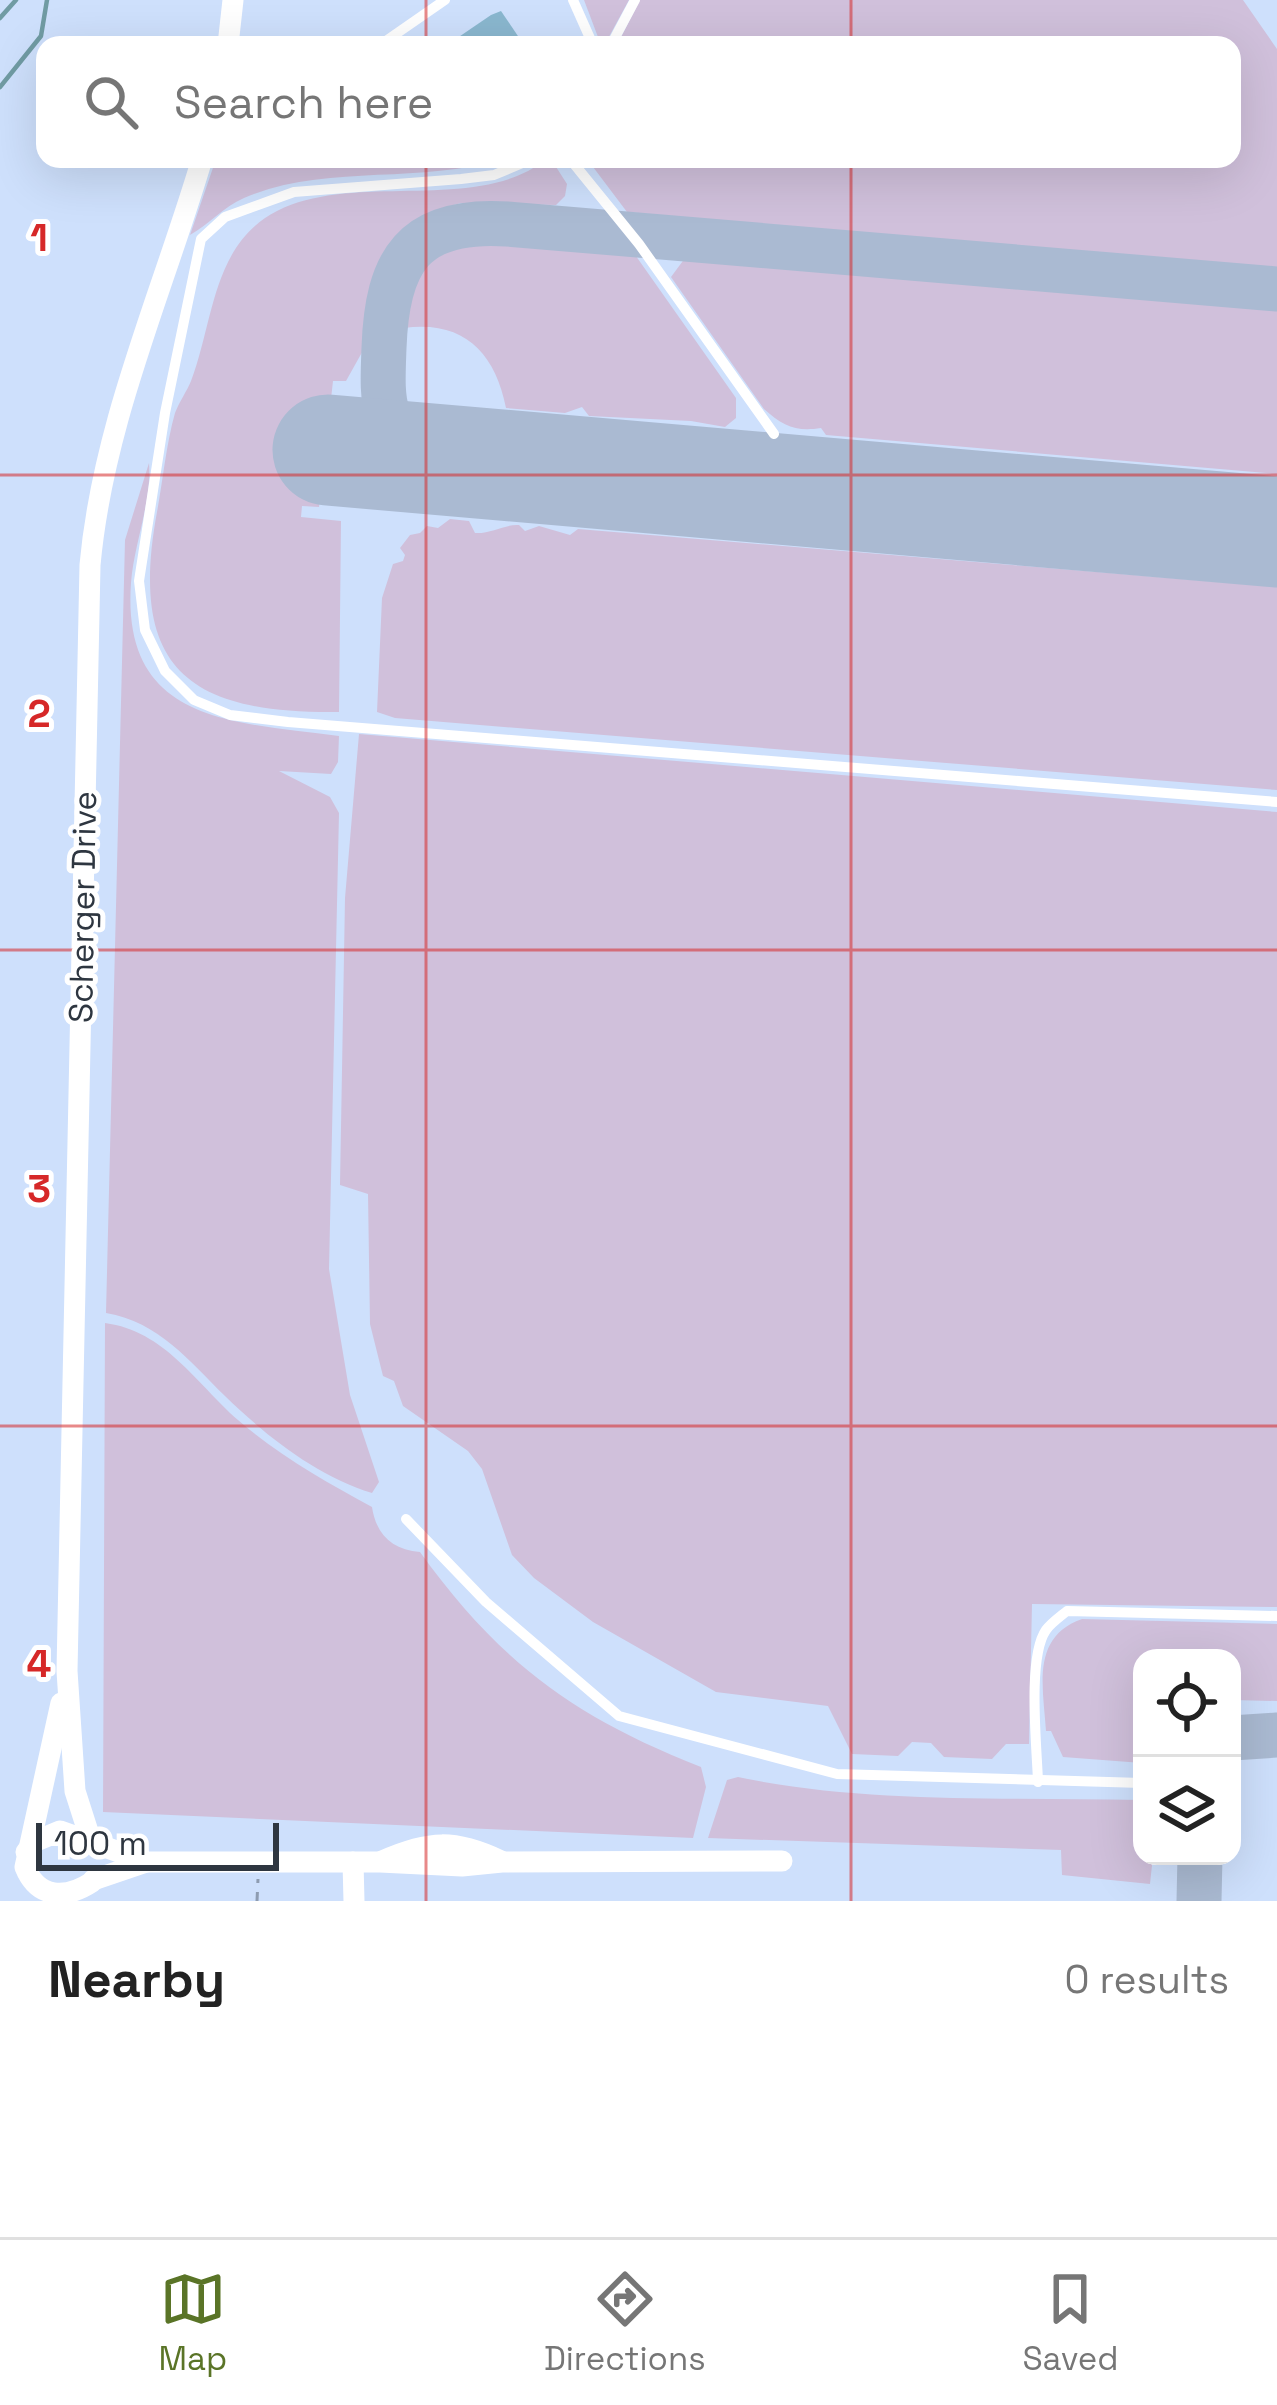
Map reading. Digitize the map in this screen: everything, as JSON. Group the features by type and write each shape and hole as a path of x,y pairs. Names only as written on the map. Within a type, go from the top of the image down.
{"street":[{"path":"229,36 233,0"},
{"name":"Scherger Drive","path":"91,1888 99,1863 77,1800 67,1671 90,565 101,482 116,419 199,168"},
{"name":"Scherger Drive","path":"26,1860 67,1671"},
{"path":"34,1901 26,1860 36,1841 55,1832 75,1833 147,1862 462,1866 782,1861"},
{"path":"26,1860 33,1882 52,1894 91,1888 147,1862"},
{"path":"353,1862 354,1901"}],"lane":[{"path":"397,36 445,0"},
{"path":"573,0 588,36"},
{"path":"615,36 635,0"},
{"path":"511,168 461,179 294,192 225,218 201,239 166,413 140,581 145,630 165,671 194,700 230,715 288,722 1277,802"},
{"path":"577,168 639,244 774,434"},
{"path":"406,1519 486,1603 619,1716 837,1774 1133,1783"},
{"path":"1039,1782 1035,1696 1039,1647 1046,1629 1067,1611 1277,1616"}],"shaded area":[{"path":"584,0 629,0 609,36 598,36"},
{"path":"640,0 1243,0 1277,49 1277,269 627,212 594,168 1241,168 1241,36 622,36"},
{"path":"213,168 462,168 275,187 236,202 190,235"},
{"path":"531,168 557,168 567,184 565,196 556,205 461,203 432,211 407,227 381,260 373,279 365,347 346,381 333,381 319,507 302,506 301,517 341,521 339,712 243,704 208,691 181,672 162,645 152,610 150,566 175,413 191,381 216,293 234,251 265,218 296,203 332,195 483,185"},
{"path":"480,236 631,249 736,398 736,418 725,427 589,416 582,407 565,413 506,408 494,371 473,344 443,329 404,328 405,293 420,264 446,244"},
{"path":"688,254 1199,297 1207,303 1210,297 1277,303 1277,474 826,435 821,428 790,426 764,409 671,277"},
{"path":"149,463 131,583 133,629 145,664 165,690 192,707 225,719 339,736 338,762 331,774 279,771 330,797 339,813 329,1269 350,1395 379,1482 372,1493 332,1476 275,1440 157,1334 106,1313 125,540"},
{"path":"450,519 469,521 475,533 514,525 525,531 539,526 570,535 578,529 1277,587 1277,790 395,718 377,712 382,598 393,564 403,561 400,548 410,535 427,526 438,528"},
{"path":"359,734 1277,812 1277,1607 1032,1604 1029,1744 1006,1744 992,1759 944,1757 931,1743 912,1742 898,1756 852,1754 828,1706 716,1692 593,1622 534,1578 512,1555 482,1469 468,1451 403,1406 394,1381 383,1376 370,1324 368,1194 340,1185 345,898"},
{"path":"105,1323 162,1347 253,1433 372,1507 387,1539 420,1552 480,1625 543,1682 615,1728 701,1767 706,1787 693,1838 103,1812"},
{"path":"1082,1619 1277,1624 1277,1701 1241,1700 1241,1649 1133,1649 1133,1762 1063,1757 1051,1731 1046,1731 1043,1681 1047,1650 1066,1627"},
{"path":"738,1777 887,1795 1133,1800 1133,1865 1152,1865 1150,1884 1062,1875 1061,1850 708,1838 727,1780"}],"building":[{"path":"501,11 518,36 460,36"}],"waterway":[{"path":"0,18 16,0"},
{"path":"41,36 47,0"},
{"path":"0,87 36,42"}],"taxiway":[{"path":"432,458 402,437 387,413 383,384 386,317 399,269 411,251 449,229 507,224 1277,289"},
{"path":"1241,1737 1277,1735"},
{"path":"1199,1901 1200,1865"}],"runway":[{"path":"328,450 1277,532"}]}
